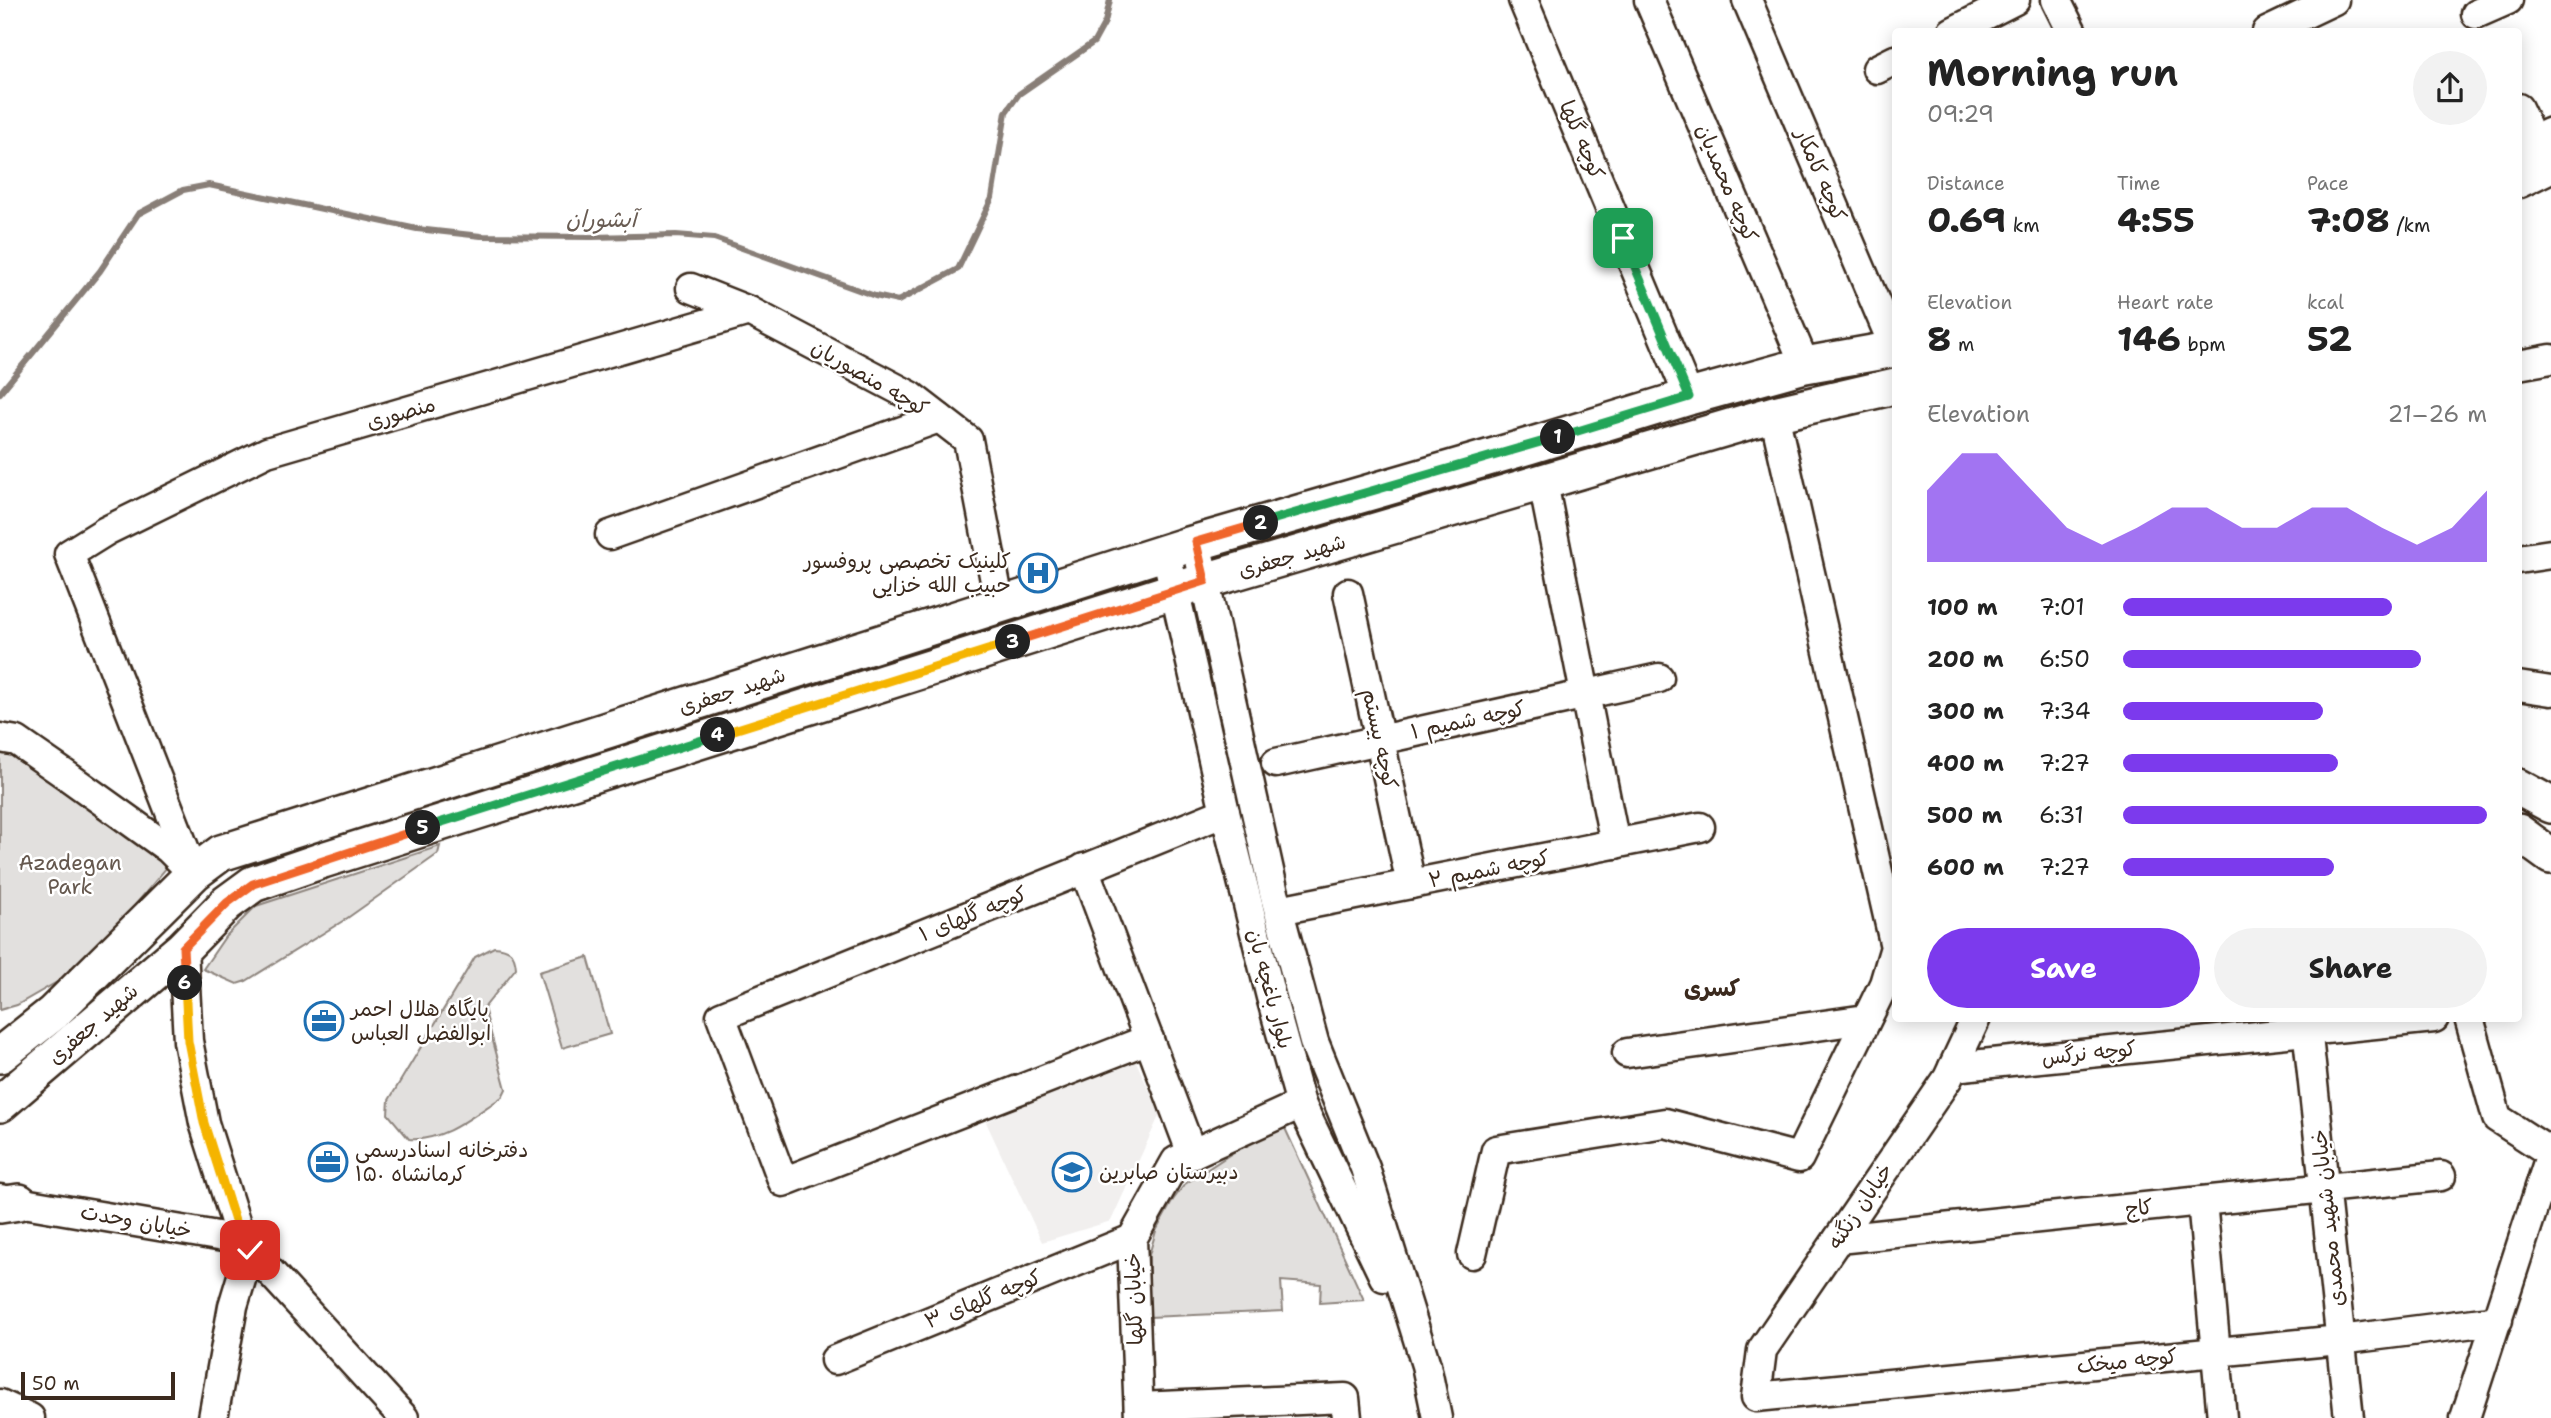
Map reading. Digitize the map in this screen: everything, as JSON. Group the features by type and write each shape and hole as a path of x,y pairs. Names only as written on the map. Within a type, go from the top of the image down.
{"main road":[{"path":"2522,174 2539,149"},
{"name":"شهید جعفری","path":"0,1055 53,1013 194,873 221,853 1000,607 1181,547 1804,365 1892,350"},
{"name":"شهید جعفری","path":"0,1104 183,948 227,903 253,884 1194,600 1543,483 1774,414 1892,387"},
{"path":"2522,789 2551,805"},
{"path":"2522,835 2551,856"},
{"path":"0,1033 53,1013"}],"street":[{"name":"کوچه گلها","path":"1524,0 1689,397"},
{"name":"کوچه محمدیان","path":"1649,0 1804,365"},
{"name":"کوچه کامکار","path":"1747,0 1892,342"},
{"path":"1960,28 2015,0"},
{"path":"2056,0 2070,28"},
{"path":"2275,28 2334,0"},
{"path":"2476,15 2508,0"},
{"path":"2522,116 2539,149"},
{"name":"کوچه منصوریان","path":"691,288 749,311 911,396 968,440 1000,607"},
{"name":"منصوری","path":"194,873 69,555 106,531 267,452 749,311"},
{"path":"2522,364 2551,359"},
{"path":"1774,414 1892,934"},
{"path":"610,535 939,418"},
{"path":"1543,483 1615,844"},
{"path":"1181,547 1194,600"},
{"path":"2522,558 2551,554"},
{"name":"کوچه بیستم","path":"1348,593 1411,884"},
{"name":"بلوار باغچه بان","path":"1194,600 1225,811 1271,997 1301,1104 1426,1365"},
{"name":"بلوار باغچه بان","path":"1194,600 1314,1042 1365,1168 1426,1365 1437,1418"},
{"name":"کوچه شمیم ۱","path":"1276,763 1660,678"},
{"path":"2522,687 2551,691"},
{"path":"0,738 17,741 56,768 169,849 194,873"},
{"name":"کوچه گلهای ۱","path":"1149,1040 783,1182 721,1016 1225,811"},
{"name":"کوچه شمیم ۲","path":"1279,910 1700,827"},
{"path":"1084,869 1192,1154"},
{"path":"183,948 188,1041 204,1123 246,1245 404,1418"},
{"path":"1472,1254 1496,1150 1665,1123 1799,1158 1884,984 1892,957"},
{"path":"1628,1053 1866,1019"},
{"name":"خیابان زنگنه","path":"1756,1397 1762,1350 1953,1067 1974,1022"},
{"name":"کوچه نرگس","path":"1953,1067 2307,1025 2361,1022"},
{"path":"2465,1418 2551,1153 2497,1118 2470,1022"},
{"name":"خیابان شهید محمدی","path":"2307,1025 2349,1418"},
{"name":"خیابان گلها","path":"1139,1413 1132,1239 1176,1161 1301,1104"},
{"name":"کاج","path":"1838,1239 2441,1176"},
{"path":"2202,1201 2222,1418"},
{"name":"خیابان وحدت","path":"6,1202 246,1245"},
{"name":"کوچه گلهای ۳","path":"835,1360 1132,1239"},
{"path":"213,1418 246,1245"},
{"name":"کوچه میخک","path":"1756,1397 2340,1340 2498,1320"},
{"path":"1139,1413 1345,1398 1347,1418"},
{"path":"0,1405 30,1418"}],"shaded area":[{"name":"دبیرستان صابرین","path":"1133,1055 1160,1114 1111,1221 1042,1242 986,1122"}],"green space":[{"name":"Azadegan Park","path":"0,730 168,866 83,967 17,1005 0,1010"},
{"path":"440,846 438,854 346,919 246,981 237,984 203,969 225,937 256,906"},
{"path":"494,947 510,952 516,968 484,1008 506,1089 502,1097 458,1126 434,1136 409,1139 388,1114 389,1100 475,957"},
{"path":"588,957 610,1034 562,1048 539,972"},
{"path":"1284,1126 1364,1300 1320,1303 1321,1284 1281,1281 1283,1311 1149,1317 1149,1255 1156,1231 1173,1200 1185,1184 1249,1142"}],"waterway":[{"name":"آبشوران","path":"0,393 100,271 138,214 183,190 209,185 417,229 481,236 676,235 714,238 875,296 898,301 958,269 992,198 1006,112 1019,94 1094,42 1105,22 1110,0"}],"place":[{"name":"کلینیک تخصصی پروفسور حبیب الله خزایی","path":"1038,573"},
{"name":"پایگاه هلال احمر ابوالفضل العباس","path":"324,1021"},
{"name":"دفترخانه اسنادرسمی ۱۵۰ کرمانشاه","path":"328,1162"},
{"name":"دبیرستان صابرین","path":"1072,1172"}],"district":[{"name":"کسری","path":"1712,988"}],"route":[{"path":"250,1250 241,1240 204,1123 188,1041 183,948 227,903 253,884 323,860 1205,581 1196,542 1689,397 1623,238"}]}
